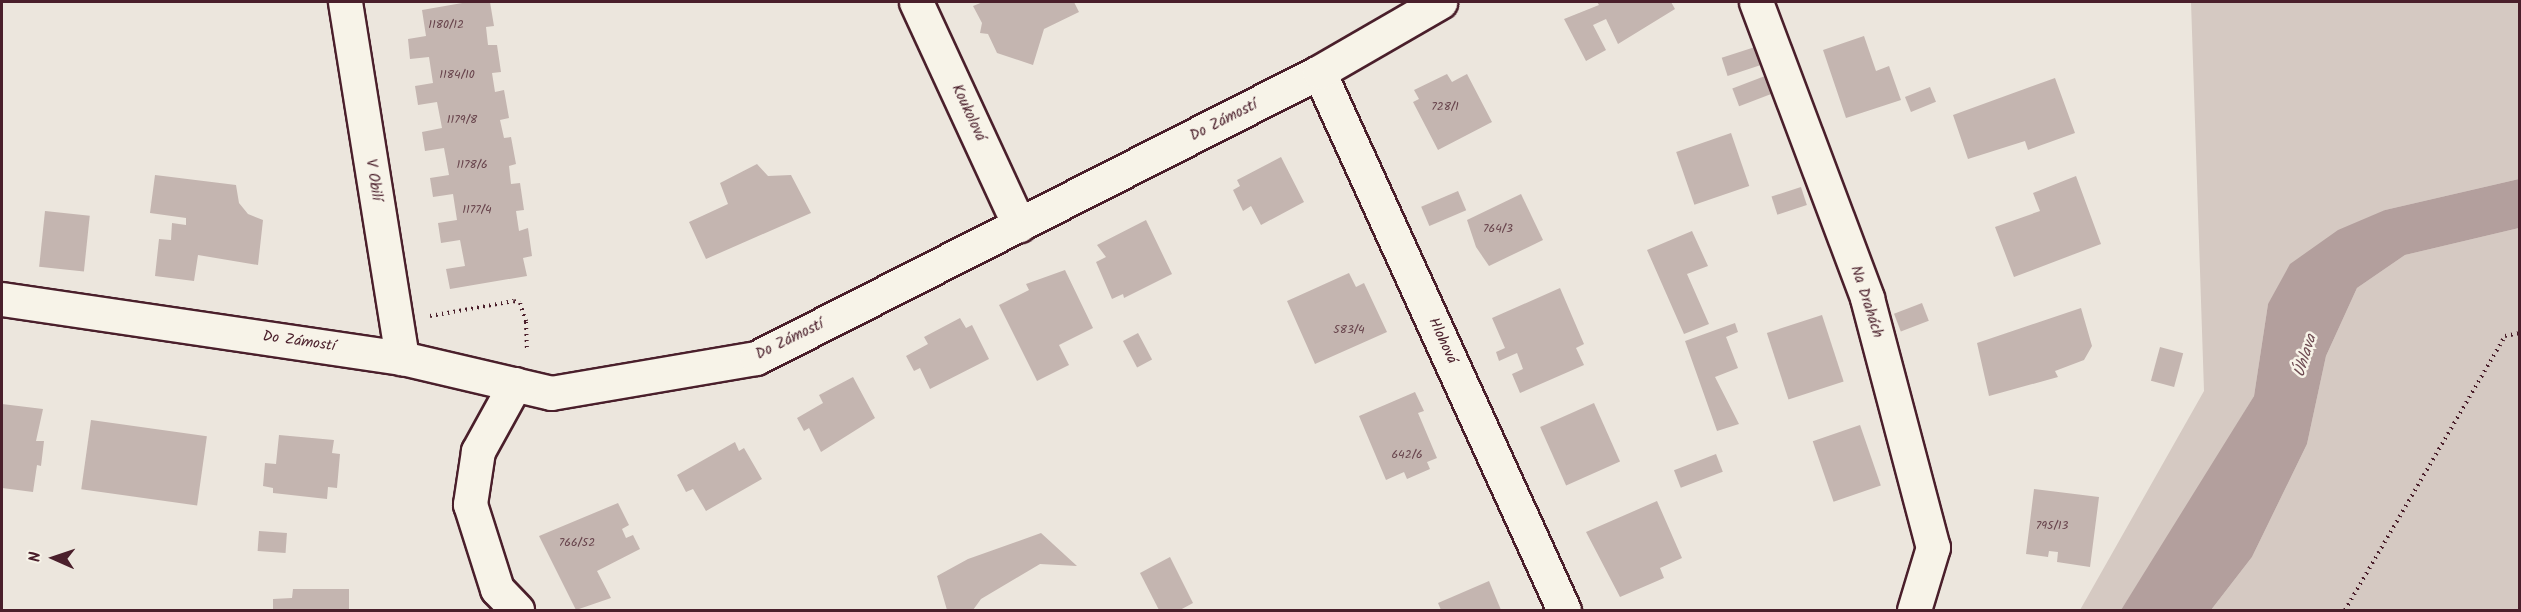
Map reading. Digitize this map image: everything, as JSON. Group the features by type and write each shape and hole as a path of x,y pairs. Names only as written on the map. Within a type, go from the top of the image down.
{"street":[{"name":"V Obilí","path":"345,2 402,358"},
{"name":"Koukolová","path":"916,2 1019,225"},
{"name":"Do Zámostí","path":"2,299 402,358 551,393 756,358 1318,72 1440,2"},
{"name":"Na Drahách","path":"1756,2 1867,298 1933,547 1914,610"},
{"name":"Hlohová","path":"1318,72 1564,610"},
{"path":"515,384 478,452 470,504 496,590 517,610"}],"path":[{"path":"396,322 520,303 527,354 515,384"},
{"path":"2345,610 2505,336 2520,333"}],"shaded area":[{"path":"2191,2 2519,2 2519,179 2385,210 2268,304 2254,396 2184,513 2121,610 2080,610 2204,391"},
{"path":"2519,228 2519,610 2211,610 2252,557 2307,444 2326,356 2357,288 2405,255"}],"water":[{"name":"Úhlava","path":"2519,179 2519,228 2405,255 2357,288 2326,356 2307,444 2252,557 2211,610 2121,610 2254,396 2268,304 2290,264 2338,230 2385,210"}],"building":[{"path":"468,2 490,2 494,26 486,27 488,45 497,45 501,72 492,73 495,92 504,90 509,118 500,120 504,138 511,137 516,164 509,166 511,184 520,183 524,210 516,211 519,231 528,228 532,256 523,258 527,276 450,289 446,269 465,266 460,240 441,243 438,223 457,220 453,194 433,197 430,178 449,175 444,148 425,151 422,132 442,128 437,102 418,105 415,86 433,83 429,57 410,59 408,39 426,36 422,10"},
{"path":"983,2 1074,2 1079,12 1044,29 1033,65 997,53 988,34 980,33 982,23 973,6"},
{"path":"1597,2 1671,2 1675,9 1618,44 1606,19 1593,25 1606,50 1586,61 1564,19 1599,5"},
{"path":"1864,36 1876,71 1889,66 1901,100 1846,118 1823,50"},
{"path":"1755,47 1761,65 1728,76 1722,58"},
{"path":"1447,74 1452,82 1467,74 1492,122 1438,150 1413,102 1419,99 1414,90"},
{"path":"1765,76 1772,94 1739,106 1732,89"},
{"path":"2055,78 2075,133 2028,150 2025,141 1968,159 1953,115"},
{"path":"1930,87 1936,102 1911,112 1905,97"},
{"path":"1731,133 1749,186 1694,205 1676,152"},
{"path":"1281,157 1304,202 1261,225 1251,206 1243,211 1233,190 1240,186 1237,180"},
{"path":"757,164 768,176 791,175 811,213 706,259 689,222 728,204 720,183"},
{"path":"155,175 236,185 239,203 248,214 263,220 258,265 198,255 194,281 155,276 159,239 171,240 172,223 186,225 186,218 150,213"},
{"path":"2076,176 2101,244 2014,277 1995,227 2040,211 2033,193"},
{"path":"1801,187 1807,205 1777,215 1772,197"},
{"path":"1458,191 1466,210 1429,226 1421,207"},
{"path":"1521,194 1543,240 1489,266 1476,247 1467,220"},
{"path":"45,211 90,216 84,271 39,267"},
{"path":"1146,220 1172,274 1124,298 1123,294 1112,299 1096,262 1106,257 1097,245"},
{"path":"1692,231 1708,266 1687,274 1709,324 1684,334 1647,250"},
{"path":"1065,270 1093,328 1059,345 1069,365 1037,381 999,305 1029,290 1026,284"},
{"path":"1349,273 1356,287 1364,283 1387,332 1315,364 1287,301"},
{"path":"1560,288 1584,344 1576,348 1584,365 1520,393 1512,374 1523,369 1517,353 1499,361 1496,352 1505,348 1492,318"},
{"path":"1922,303 1929,321 1901,331 1894,314"},
{"path":"2081,308 2092,346 2084,360 2055,371 2058,377 1989,396 1977,343"},
{"path":"1822,315 1844,382 1788,399 1767,333"},
{"path":"960,318 966,328 972,325 989,359 930,389 920,368 914,371 906,356 928,344 924,337"},
{"path":"1735,323 1738,332 1726,337 1738,368 1715,377 1739,424 1717,431 1685,341"},
{"path":"1138,333 1152,359 1137,367 1123,341"},
{"path":"2160,347 2183,353 2174,387 2151,381"},
{"path":"853,377 875,418 821,452 809,428 804,431 797,418 823,403 819,395"},
{"path":"1415,392 1424,411 1418,413 1437,458 1427,462 1430,469 1407,479 1404,472 1386,480 1359,416"},
{"path":"1594,403 1620,461 1566,485 1540,427"},
{"path":"2,404 43,409 36,441 44,441 41,466 37,465 33,492 2,488"},
{"path":"91,420 207,436 197,506 81,489"},
{"path":"1860,425 1881,486 1834,502 1813,441"},
{"path":"279,435 334,440 332,453 340,454 337,488 328,487 327,499 273,493 273,488 263,486 265,463 276,464"},
{"path":"735,442 739,451 744,448 762,479 706,511 693,489 686,492 677,475"},
{"path":"1716,454 1723,472 1681,488 1674,470"},
{"path":"2034,489 2099,497 2090,567 2057,562 2058,552 2049,551 2048,557 2026,554"},
{"path":"1657,501 1682,558 1660,568 1664,578 1620,597 1586,532"},
{"path":"618,503 629,525 622,529 626,538 633,535 640,549 597,571 611,598 576,610 539,536"},
{"path":"259,531 287,533 286,553 258,551"},
{"path":"1041,533 1077,566 1040,564 981,599 973,610 947,610 937,576 968,559"},
{"path":"1170,557 1193,603 1180,610 1159,610 1140,573"},
{"path":"1489,581 1501,610 1441,610 1438,603"},
{"path":"293,589 349,589 349,610 273,610 273,599 292,598"}]}
